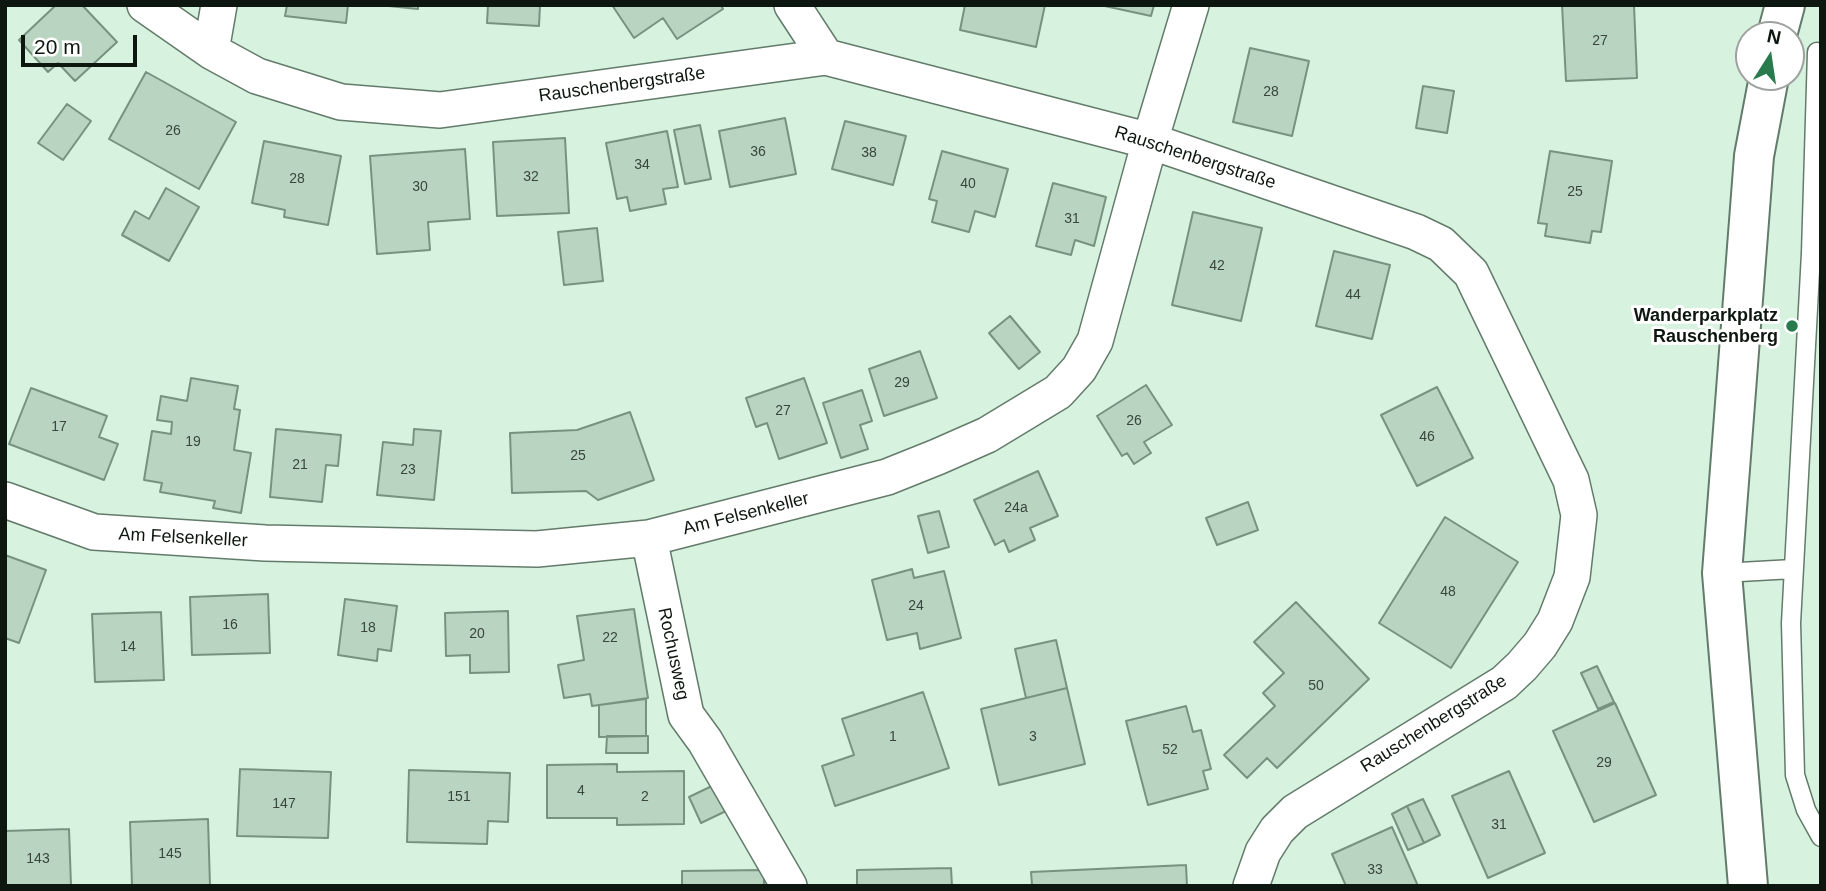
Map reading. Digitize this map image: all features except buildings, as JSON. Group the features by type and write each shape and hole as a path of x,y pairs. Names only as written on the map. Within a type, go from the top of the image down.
{"main road":[{"path":"1748,886 1722,573 1754,156 1766,91"}],"street":[{"name":"Rauschenbergstraße","path":"145,5 211,51 257,76 341,102 440,110 826,57 1150,141 1416,232 1441,244 1471,273 1570,480 1579,516 1572,577 1564,600 1540,645 1522,666 1478,699 1296,812 1278,830 1263,852 1251,886"},
{"path":"211,51 219,5"},
{"path":"792,5 826,57"},
{"name":"Am Felsenkeller","path":"5,500 94,532 265,543 537,549 649,538 887,477 987,435 1058,392 1079,369 1095,341 1191,5"},
{"name":"Rochusweg","path":"649,538 686,715 705,741 789,886"}],"lane":[{"path":"1817,52 1811,253 1791,623 1796,775 1806,810 1821,837"},
{"path":"1722,573 1793,569"}],"place":[{"name":"Wanderparkplatz Rauschenberg","path":"1792,326"}]}
